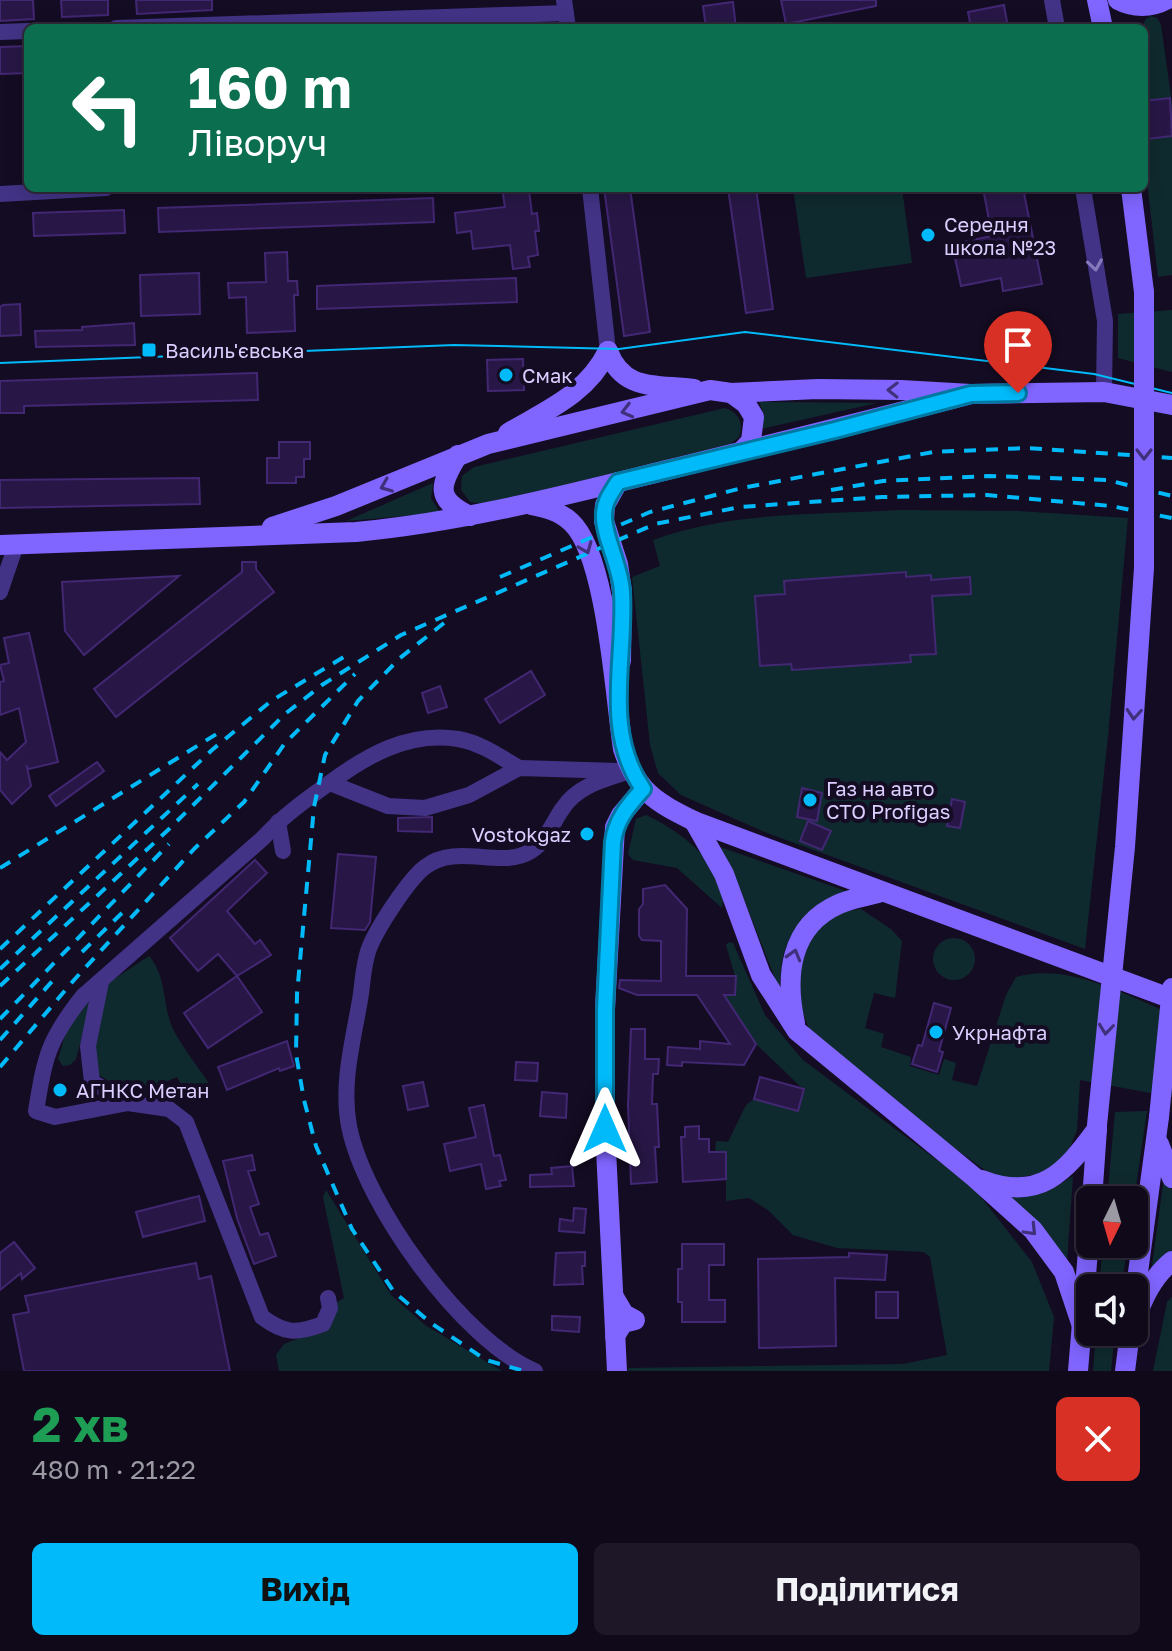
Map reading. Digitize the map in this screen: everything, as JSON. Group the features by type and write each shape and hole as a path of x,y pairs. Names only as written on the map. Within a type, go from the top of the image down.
{"main road":[{"path":"1097,0 1102,24"},
{"path":"1118,0 1143,6 1166,0"},
{"path":"1093,1186 1125,847 1144,568 1144,292 1132,192"},
{"path":"608,351 621,376 633,382 720,392 1104,392 1172,405"},
{"path":"488,444 587,384 608,351"},
{"path":"245,534 336,506 488,444 720,392 746,404 754,417 751,441 741,452"},
{"path":"8,545 356,532 414,526 528,504 971,394"},
{"path":"458,455 447,473 443,493 447,503 470,516"},
{"path":"617,709 622,592 618,564 604,521 605,505 618,482"},
{"path":"528,504 557,511 572,523 582,537 604,609 623,749 630,771 658,803 694,821 1172,999"},
{"path":"617,1371 605,1129 605,1009 615,827 643,789"},
{"path":"694,821 724,874 761,975 797,1031 974,1177 1033,1230 1064,1272 1076,1308"},
{"path":"797,1031 790,999 796,944 809,924 839,904 882,892"},
{"path":"1138,1274 1158,1127 1172,988"},
{"path":"974,1177 1008,1187 1031,1186 1053,1178 1073,1163 1097,1127"},
{"path":"1158,1127 1161,1154 1172,1178"},
{"path":"1148,1289 1161,1270 1172,1261"},
{"path":"1078,1371 1081,1346"},
{"path":"1125,1371 1128,1346"}],"street":[{"path":"1052,0 1056,24"},
{"path":"245,24 566,14"},
{"path":"0,32 24,31"},
{"path":"0,194 35,192"},
{"path":"590,192 608,351"},
{"path":"1084,192 1105,321 1104,392"},
{"path":"0,592 8,545"},
{"path":"328,1298 330,1308 323,1324 301,1332 278,1329 262,1317 196,1146 177,1108 128,1103 55,1117 36,1111 44,1059 59,1027 83,996 278,822 349,767 383,749 416,739 457,739 487,748 519,768"},
{"path":"330,783 388,806 425,808 469,795 519,768 630,771"},
{"path":"535,1371 517,1363 472,1328 397,1235 365,1178 349,1126 346,1082 369,947 402,894 426,867 450,855 510,857 529,853 546,837 564,805 588,785 630,771"},
{"path":"278,822 283,851"},
{"path":"101,982 88,1046 92,1082 128,1103"}],"green space":[{"path":"1151,16 1157,18 1161,24 1172,104 1172,275 1158,277 1148,190 1148,24 1143,24"},
{"path":"794,192 903,192 912,263 806,278"},
{"path":"1172,310 1172,372 1118,358 1118,314"},
{"path":"759,402 877,403 761,429 764,415"},
{"path":"725,408 737,416 741,427 739,437 728,446 484,504 470,502 461,490 462,476 474,467"},
{"path":"433,483 431,498 440,513 346,521"},
{"path":"899,510 1017,511 1128,518 1085,949 767,833 681,795 658,773 650,745 632,577 660,566 653,540 743,519"},
{"path":"646,815 686,840 710,864 723,893 722,908 677,868 633,860 628,854 636,819"},
{"path":"720,847 849,892 817,911 796,929 784,953 780,991 734,874"},
{"path":"861,909 891,929 902,941 895,998 874,993 865,1028 884,1034 881,1047 911,1057 910,1066 939,1075 944,1059 956,1063 952,1080 977,1086 1006,995 1016,977 1056,974 1096,983 1172,1014 1172,1097 1080,1080 1077,1130 1066,1157 1041,1174 1012,1178 993,1176 946,1142 809,1029 797,998 804,947 827,920 845,911"},
{"path":"954,938 969,944 975,959 969,974 954,980 939,974 933,959 939,944"},
{"path":"733,943 765,1015 803,1060 973,1187 1032,1262 1054,1317 1049,1371 628,1371 628,1368 903,1364 947,1355 930,1257 924,1252 837,1248 793,1235 768,1210 749,1198 726,1201 726,1152 715,1152 716,1141 728,1142 746,1105 754,1099 797,1111 804,1090 756,1044 724,995 735,995 735,976 726,945"},
{"path":"149,956 161,979 172,1028 210,1085 187,1095 177,1077 156,1086 154,1095 119,1087 97,1074 95,1022 105,985"},
{"path":"93,996 76,1059 70,1065 63,1066 58,1059 67,1029"},
{"path":"1147,1111 1136,1186 1108,1186 1115,1112"},
{"path":"1073,1176 1067,1262 1008,1197 1054,1188"},
{"path":"1164,1177 1172,1190 1172,1254 1151,1273"},
{"path":"326,1190 391,1295 425,1325 502,1371 279,1371 276,1355 284,1344 328,1327 336,1303 344,1298 323,1197"},
{"path":"1102,1258 1126,1258 1123,1274 1100,1274"},
{"path":"1172,1297 1172,1371 1153,1371 1167,1302"},
{"path":"1095,1346 1114,1346 1111,1371 1093,1371"}],"building":[{"path":"0,0 33,0 34,19 0,21"},
{"path":"61,0 108,0 108,15 62,17"},
{"path":"136,0 212,0 212,10 137,14"},
{"path":"781,0 876,0 876,6 786,24"},
{"path":"733,2 736,24 705,24 703,6"},
{"path":"1004,5 1007,24 970,24 968,12"},
{"path":"24,46 24,73 0,74 0,47"},
{"path":"1170,98 1172,136 1148,139 1148,101"},
{"path":"503,192 529,192 532,214 537,213 539,231 535,231 538,255 528,257 530,267 513,269 510,245 473,249 471,231 457,233 455,213 505,207"},
{"path":"605,192 631,192 650,332 624,336"},
{"path":"729,192 757,192 773,309 746,313"},
{"path":"984,192 1024,192 1042,284 1003,291 1001,278 961,286 952,244 992,236"},
{"path":"433,198 434,222 159,232 158,208"},
{"path":"124,210 125,233 34,236 33,213"},
{"path":"287,252 288,281 297,281 298,295 294,295 295,331 247,333 246,297 229,298 228,283 266,282 265,253"},
{"path":"199,273 200,314 141,316 140,275"},
{"path":"516,278 517,302 317,309 317,286"},
{"path":"20,304 21,335 0,336 0,307"},
{"path":"134,323 135,345 36,347 35,331 82,330 82,327"},
{"name":"Смак","path":"523,359 524,390 488,391 487,360"},
{"path":"257,373 258,400 24,406 24,413 0,413 0,381"},
{"path":"279,442 310,442 310,459 304,459 304,477 296,477 296,483 267,483 267,458 279,458"},
{"path":"199,478 200,504 0,508 0,480"},
{"path":"242,562 256,562 256,569 274,592 116,717 94,689 242,572"},
{"path":"906,572 906,577 931,575 931,580 970,577 971,594 932,596 936,654 910,655 911,662 792,670 791,664 760,666 755,596 785,594 784,581"},
{"path":"179,576 84,655 65,631 62,582"},
{"path":"29,633 58,762 27,767 31,786 12,804 0,790 0,752 7,760 26,742 19,708 0,715 0,682 4,681 0,665 9,663 4,638"},
{"path":"531,671 545,695 500,723 485,699"},
{"path":"440,686 447,707 428,713 422,693"},
{"path":"97,762 104,771 56,806 49,796"},
{"path":"802,788 822,793 817,821 797,817"},
{"path":"952,799 965,802 960,828 947,826"},
{"path":"432,817 432,832 398,831 398,818"},
{"path":"808,821 831,831 822,850 800,841"},
{"path":"338,854 376,857 370,922 365,930 331,928"},
{"path":"255,860 267,873 227,911 255,944 260,940 271,955 237,976 218,954 198,971 170,938"},
{"path":"665,885 687,909 686,976 736,976 735,995 724,995 756,1044 744,1065 682,1062 682,1066 667,1065 668,1047 700,1049 700,1041 730,1044 697,995 637,995 619,988 620,980 661,981 661,941 642,940 639,936 639,909 643,904 643,889"},
{"path":"237,976 262,1012 208,1048 184,1013"},
{"path":"934,1003 951,1008 939,1051 943,1052 937,1072 912,1064 918,1045 922,1046"},
{"path":"631,1029 645,1029 645,1059 659,1059 658,1074 653,1074 652,1104 657,1104 657,1182 631,1184 628,1105"},
{"path":"287,1041 294,1066 280,1071 279,1068 227,1090 218,1067"},
{"path":"516,1062 538,1063 537,1081 515,1080"},
{"path":"760,1077 804,1089 798,1111 754,1099"},
{"path":"423,1082 428,1106 408,1110 403,1086"},
{"path":"542,1092 567,1094 566,1118 540,1116"},
{"path":"484,1105 494,1156 500,1155 506,1180 499,1181 501,1186 486,1189 481,1164 450,1171 444,1144 476,1137 469,1108"},
{"path":"699,1126 699,1139 709,1139 709,1152 726,1152 726,1179 683,1182 681,1137 685,1137 685,1127"},
{"path":"252,1155 255,1170 248,1171 259,1204 250,1207 260,1235 268,1233 276,1256 254,1264 237,1218 223,1161"},
{"path":"572,1166 574,1186 530,1187 530,1175 552,1174 551,1168"},
{"path":"199,1196 205,1221 143,1237 136,1212"},
{"path":"574,1208 586,1209 584,1233 559,1231 560,1219 573,1221"},
{"path":"14,1242 35,1268 22,1279 21,1273 0,1290 0,1253"},
{"path":"682,1244 724,1244 724,1265 709,1265 709,1300 725,1300 725,1322 682,1322 682,1302 678,1302 678,1269 682,1269"},
{"path":"585,1252 583,1284 554,1285 556,1253"},
{"path":"849,1253 887,1255 885,1280 835,1278 836,1346 759,1348 758,1259 849,1257"},
{"path":"196,1263 199,1279 211,1276 230,1371 24,1371 13,1315 29,1312 25,1296"},
{"path":"876,1292 898,1292 898,1318 876,1318"},
{"path":"552,1316 580,1317 579,1332 552,1330"}],"tram line":[{"path":"0,363 454,345 619,349 745,332 1094,374 1172,393"}],"railway":[{"path":"500,577 650,512 742,488 933,452 1028,448 1172,458"},
{"path":"831,490 883,481 988,476 1107,480 1172,496"},
{"path":"0,986 168,830 285,714 322,685 401,635 655,524 740,507 882,497 987,495 1111,506 1172,518"},
{"path":"444,623 400,658 358,701 325,755 314,807 297,994 296,1054 316,1146 352,1229 394,1292 431,1323 486,1360 524,1371"},
{"path":"0,949 212,750 271,701 347,655"},
{"path":"0,1067 74,980 194,849 244,802 285,743 355,674"},
{"path":"0,868 223,730"},
{"path":"0,969 198,784"},
{"path":"0,1019 169,844"},
{"path":"82,952 122,913"},
{"path":"0,1040 56,977"}],"place":[{"name":"Середня школа №23","path":"928,235"},
{"name":"Василь'євська","path":"149,350"},
{"name":"Смак","path":"506,375"},
{"name":"Газ на авто СТО Profigas","path":"810,800"},
{"name":"Vostokgaz","path":"587,834"},
{"name":"Укрнафта","path":"936,1032"},
{"name":"АГНКС Метан","path":"60,1090"}],"route":[{"path":"605,1129 605,1009 613,842 621,815 643,789 630,771 617,709 622,592 618,564 604,521 605,505 618,482 971,394 1018,393"}]}
